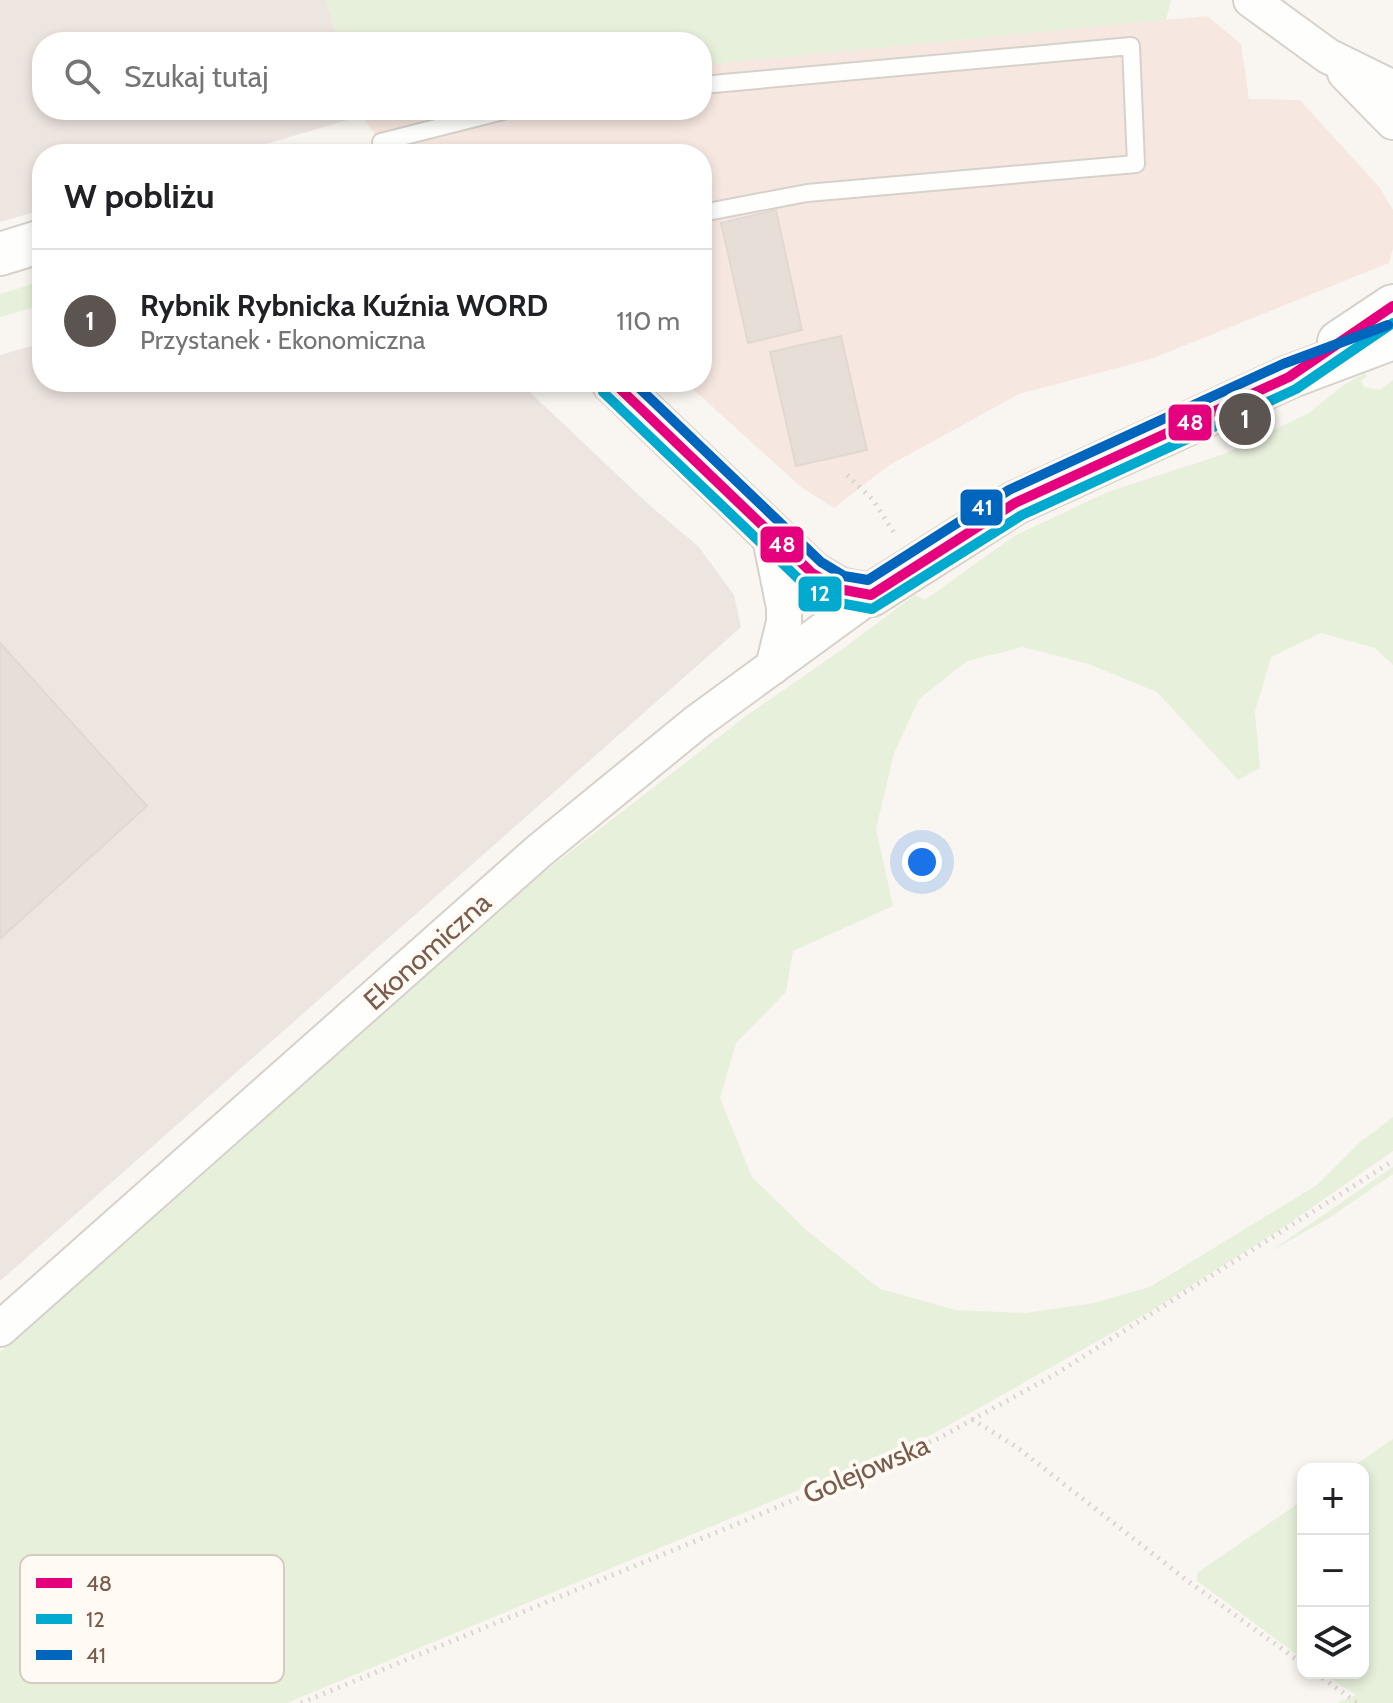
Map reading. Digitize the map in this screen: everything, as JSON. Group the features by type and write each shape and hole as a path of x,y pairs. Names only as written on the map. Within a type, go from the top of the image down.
{"street":[{"path":"1251,0 1328,56 1393,122"},
{"path":"1328,56 1393,88"},
{"path":"0,254 32,244"},
{"name":"Ekonomiczna","path":"1289,377 1393,306"},
{"name":"Ekonomiczna","path":"0,1329 539,851 697,722 871,595 1015,503 1289,377 1393,338"},
{"path":"623,392 825,583 856,594 871,595"},
{"path":"769,533 784,607 784,622 773,667"}],"lane":[{"path":"712,84 1131,46 1136,164 807,193 712,211"},
{"path":"381,142 468,120"}],"path":[{"path":"847,475 873,500 893,529"},
{"name":"Golejowska","path":"301,1703 939,1438 1054,1375 1393,1161"},
{"path":"972,1419 1030,1457 1185,1579 1297,1660"},
{"path":"1324,1679 1357,1703"}],"shaded area":[{"path":"0,0 326,0 335,32 32,32 32,120 347,120 266,144 32,144 32,213 0,222"},
{"path":"1207,16 1241,44 1249,99 1300,100 1380,188 1393,210 1393,249 1389,263 1151,359 1019,394 888,466 834,508 801,487 696,392 712,392 712,144 383,144 364,120 712,120 712,64"},
{"path":"32,346 32,392 530,392 648,504 698,546 734,595 741,627 0,1281 0,355"}],"green space":[{"path":"326,0 1171,0 1166,20 712,64 712,32 335,32"},
{"path":"32,284 32,308 0,317 0,294"},
{"path":"1365,373 1367,376 1361,381 1364,387 1380,390 1393,380 1393,665 1375,648 1321,633 1271,657 1255,712 1260,768 1238,780 1157,692 1089,664 1023,647 967,661 919,699 894,753 876,829 893,906 793,951 786,992 736,1043 720,1098 752,1177 806,1230 880,1289 956,1310 1026,1313 1094,1303 1150,1287 1317,1185 1359,1143 1393,1117 1393,1151 1278,1231 1149,1312 931,1435 287,1703 0,1703 0,1352 535,879 746,716 915,595 925,600 1014,536 1108,492 1224,454 1309,413 1342,386"},
{"path":"1393,1167 1393,1174 1329,1218 1271,1251"},
{"path":"1393,1439 1393,1703 1337,1703 1356,1695 1331,1679 1369,1679 1369,1463 1358,1463"},
{"path":"1297,1504 1297,1655 1197,1581 1197,1573"}],"building":[{"path":"776,210 802,330 748,343 721,223"},
{"path":"841,336 867,450 796,466 770,352"},
{"path":"0,643 147,806 0,939"}],"transit line":[{"name":"48","path":"623,392 812,573 839,589 871,595 1015,503 1289,377 1393,306"},
{"name":"12","path":"603,392 804,584 834,602 872,609 1022,515 1296,389 1393,323"},
{"name":"41","path":"643,392 821,562 844,576 868,580 1009,490 1283,364 1388,325"}],"place":[{"name":"Rybnik Rybnicka Kuźnia WORD","path":"1245,419"}]}
